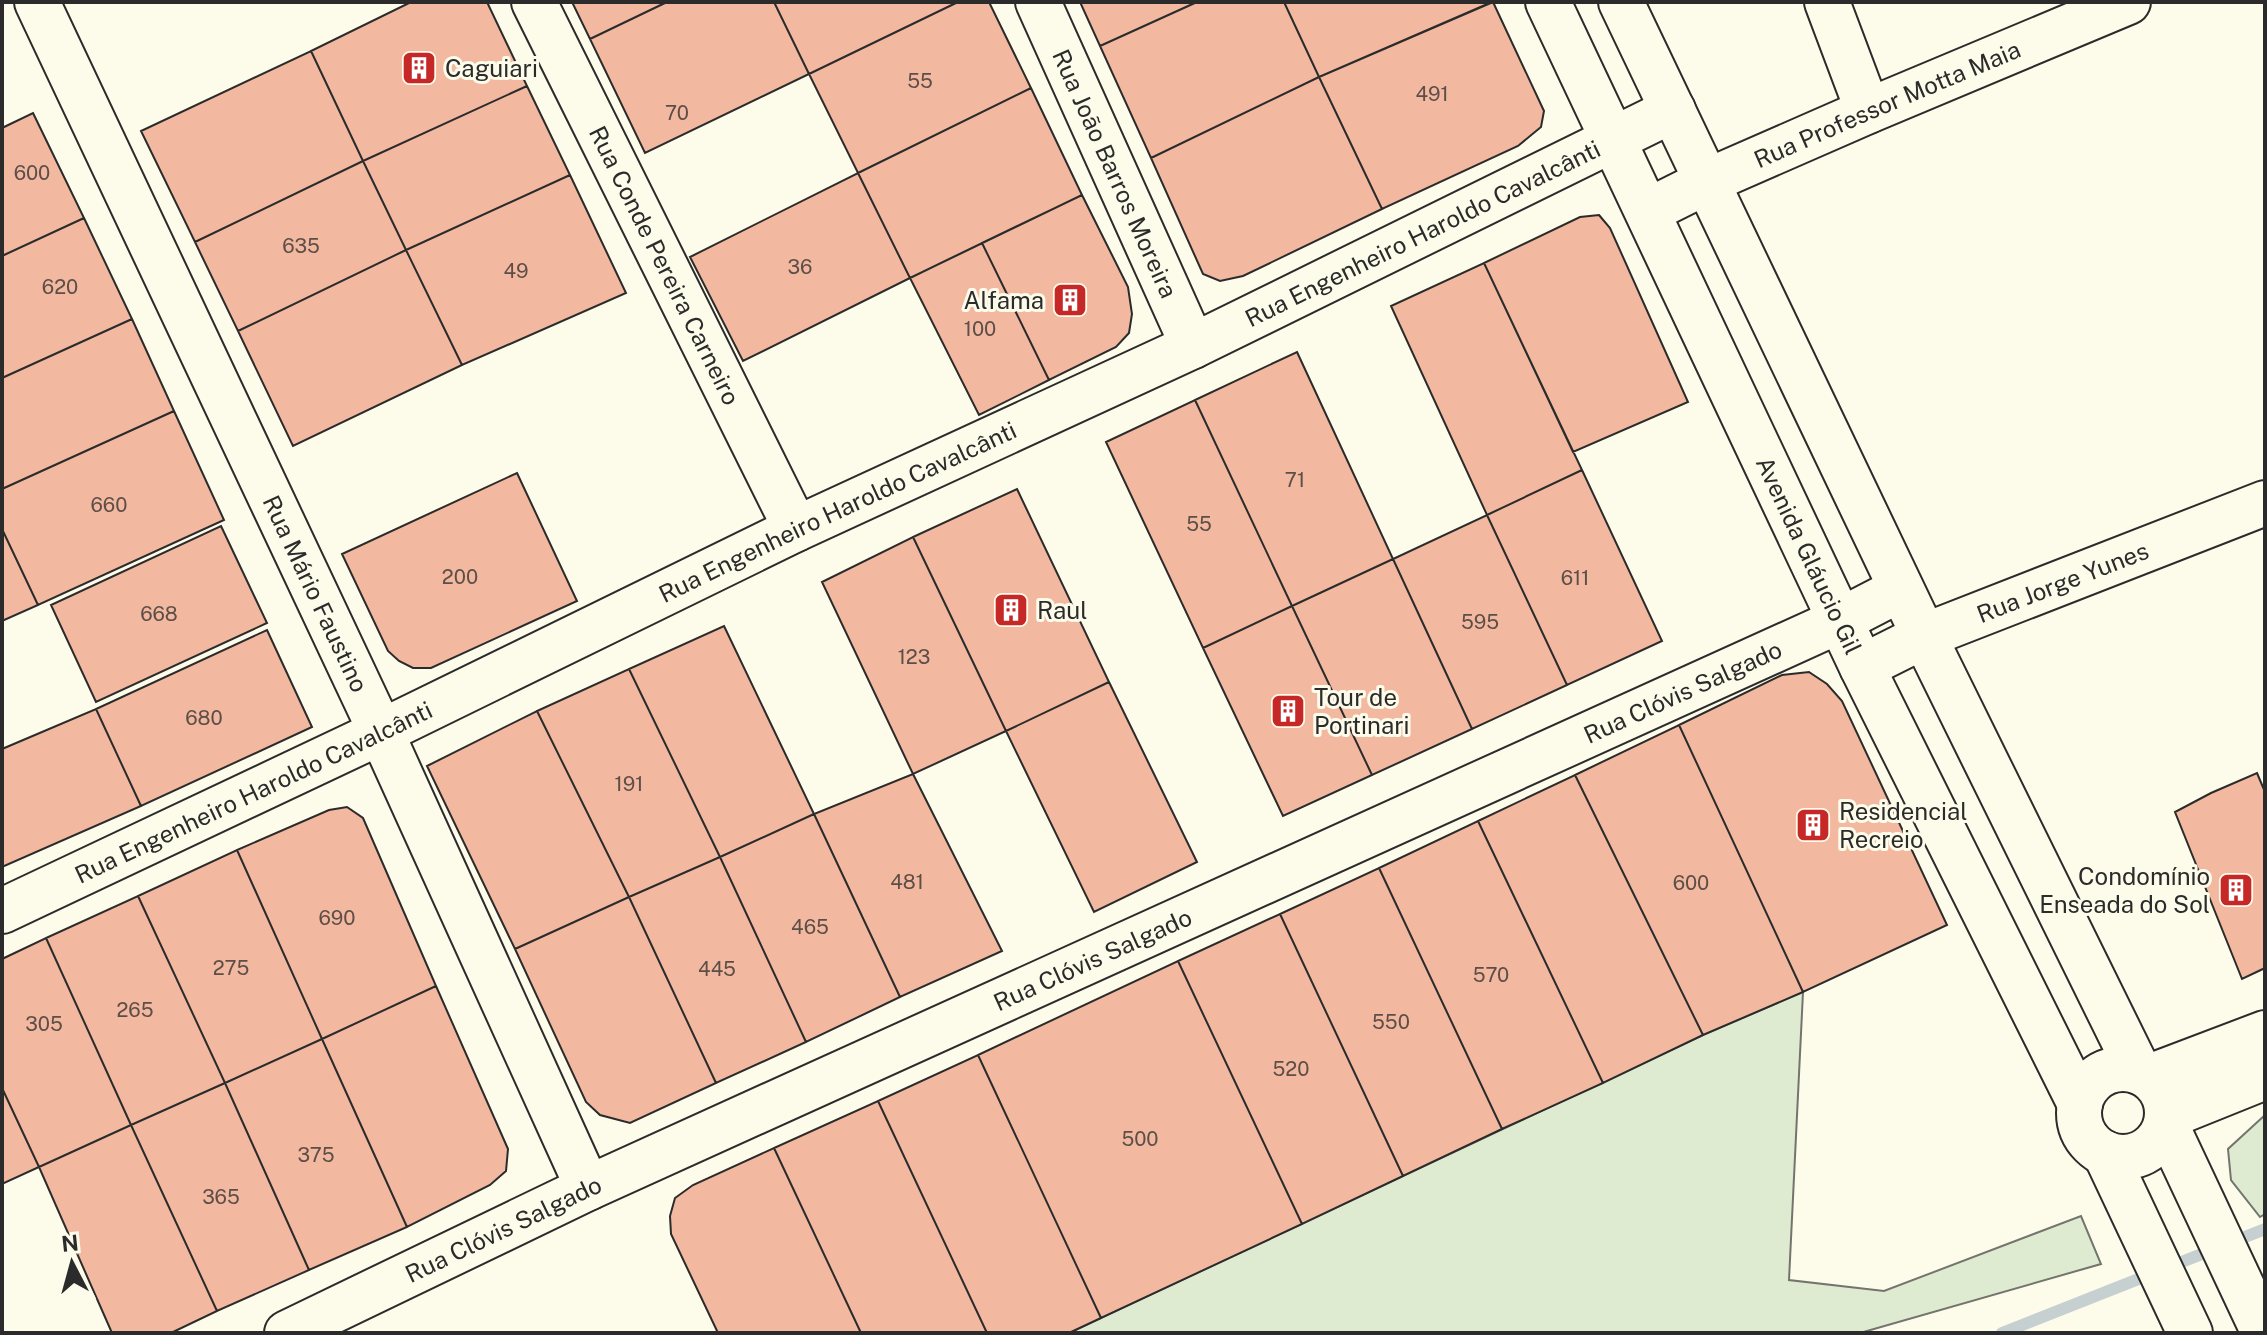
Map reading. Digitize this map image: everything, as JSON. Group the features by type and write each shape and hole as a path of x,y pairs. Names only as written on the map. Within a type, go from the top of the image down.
{"street":[{"name":"Rua Mário Faustino","path":"37,2 381,732 588,1188"},
{"name":"Rua Conde Pereira Carneiro","path":"534,2 796,529"},
{"name":"Rua João Barros Moreira","path":"1038,2 1193,346"},
{"name":"Avenida Gláucio Gil","path":"1548,2 1862,667 2080,1104"},
{"path":"1621,2 1924,636 2144,1074 2163,1094 2167,1120 2188,1173 2258,1320"},
{"path":"1827,2 1868,111"},
{"name":"Rua Professor Motta Maia","path":"1648,211 1708,181 1868,111 2128,2"},
{"name":"Rua Engenheiro Haroldo Cavalcânti","path":"2,911 381,732 796,529 1193,346 1673,110"},
{"name":"Rua Jorge Yunes","path":"1862,667 1924,636 2265,503"},
{"name":"Rua Clóvis Salgado","path":"287,1333 588,1188 1841,620 1901,589"},
{"path":"2190,1333 2105,1153 2084,1133 2080,1124 2080,1104 2092,1082 2103,1074 2114,1070 2144,1074 2265,1033"},
{"path":"2105,1153 2120,1157 2149,1150 2160,1139 2167,1120 2265,1077"}],"green space":[{"path":"1803,992 1789,1280 1884,1291 2081,1216 2101,1264 1860,1333 1069,1333 1703,1035"},
{"path":"2265,1115 2265,1214 2260,1217 2231,1180 2228,1149"}],"building":[{"name":"Caguiari","path":"411,2 487,2 527,86 363,161 311,51"},
{"path":"572,2 667,2 590,39"},
{"path":"667,2 774,2 809,74 645,153 590,39"},
{"path":"774,2 958,2 809,74"},
{"path":"958,2 989,2 1031,88 858,173 809,74"},
{"path":"1080,2 1197,2 1100,46"},
{"path":"1197,2 1284,2 1319,77 1151,158 1100,46"},
{"path":"1284,2 1492,2 1319,77"},
{"path":"1493,2 1544,111 1541,127 1518,146 1382,209 1319,77"},
{"path":"311,51 363,161 195,242 141,131"},
{"path":"1319,77 1382,209 1243,276 1220,281 1203,274 1151,158"},
{"path":"527,86 570,175 406,250 363,161"},
{"path":"1031,88 1082,195 910,278 858,173"},
{"path":"33,113 84,218 2,256 2,128"},
{"path":"363,161 406,250 238,331 195,242"},
{"path":"858,173 910,278 743,361 690,257"},
{"path":"570,175 626,293 462,365 406,250"},
{"name":"Alfama","path":"1082,195 1128,287 1132,314 1129,333 1116,347 1049,380 982,243"},
{"path":"1599,215 1610,228 1688,402 1573,452 1484,263 1580,217"},
{"path":"84,218 132,319 2,378 2,256"},
{"path":"982,243 1049,380 979,415 910,278"},
{"path":"406,250 462,365 293,446 238,331"},
{"path":"1484,263 1582,470 1487,515 1391,306"},
{"path":"132,319 174,411 2,489 2,378"},
{"path":"1297,352 1393,559 1292,606 1195,400"},
{"path":"1195,400 1292,606 1203,648 1106,442"},
{"path":"174,411 224,520 38,605 2,529 2,489"},
{"path":"1582,470 1662,641 1567,685 1487,515"},
{"path":"517,473 577,601 431,668 413,668 399,661 388,651 342,554"},
{"name":"Raul","path":"1017,489 1109,682 1006,731 913,537"},
{"path":"1487,515 1567,685 1472,729 1393,559"},
{"path":"221,526 267,623 96,702 51,605"},
{"path":"2,529 38,605 2,621"},
{"path":"913,537 1006,731 913,774 822,582"},
{"path":"1393,559 1472,729 1372,775 1292,606"},
{"name":"Tour de Portinari","path":"1292,606 1372,775 1283,816 1203,648"},
{"path":"724,626 814,814 720,857 629,669"},
{"path":"267,630 312,727 141,806 96,709"},
{"path":"629,669 720,857 629,897 537,711"},
{"name":"Residencial Recreio","path":"1809,672 1827,684 1842,701 1947,925 1803,992 1679,725 1782,675"},
{"path":"1109,682 1197,862 1094,912 1006,731"},
{"path":"96,709 141,806 2,867 2,749"},
{"path":"537,711 629,897 515,949 427,766"},
{"path":"1679,725 1803,992 1703,1035 1575,775"},
{"name":"Condomínio Enseada do Sol","path":"2257,773 2265,792 2265,968 2242,979 2175,812"},
{"path":"913,774 1002,951 900,997 814,814"},
{"path":"1575,775 1703,1035 1603,1083 1478,821"},
{"path":"347,807 363,818 436,986 322,1039 237,850 329,810"},
{"path":"814,814 900,997 806,1042 720,857"},
{"path":"1478,821 1603,1083 1502,1129 1379,868"},
{"path":"237,850 322,1039 225,1083 138,896"},
{"path":"720,857 806,1042 716,1083 629,897"},
{"path":"1379,868 1502,1129 1403,1176 1280,914"},
{"path":"138,896 225,1083 131,1125 46,938"},
{"path":"629,897 716,1083 630,1123 600,1115 586,1102 515,949"},
{"path":"1280,914 1403,1176 1302,1224 1178,961"},
{"path":"46,938 131,1125 39,1167 2,1088 2,959"},
{"path":"1178,961 1302,1224 1101,1318 978,1055"},
{"path":"436,986 508,1149 506,1171 490,1185 407,1227 322,1039"},
{"path":"322,1039 407,1227 309,1270 225,1083"},
{"path":"978,1055 1101,1318 1069,1333 987,1333 878,1101"},
{"path":"225,1083 309,1270 217,1311 131,1125"},
{"path":"2,1088 39,1167 2,1184"},
{"path":"878,1101 987,1333 861,1333 774,1148"},
{"path":"131,1125 217,1311 171,1333 112,1333 39,1167"},
{"path":"774,1148 861,1333 718,1333 671,1234 670,1216 675,1198 693,1185"}],"waterway":[{"path":"2002,1333 2265,1229"}],"place":[{"name":"Caguiari","path":"419,68"},
{"name":"Alfama","path":"1070,300"},
{"name":"Raul","path":"1011,610"},
{"name":"Tour de Portinari","path":"1288,711"},
{"name":"Residencial Recreio","path":"1813,825"},
{"name":"Condomínio Enseada do Sol","path":"2236,890"}]}
